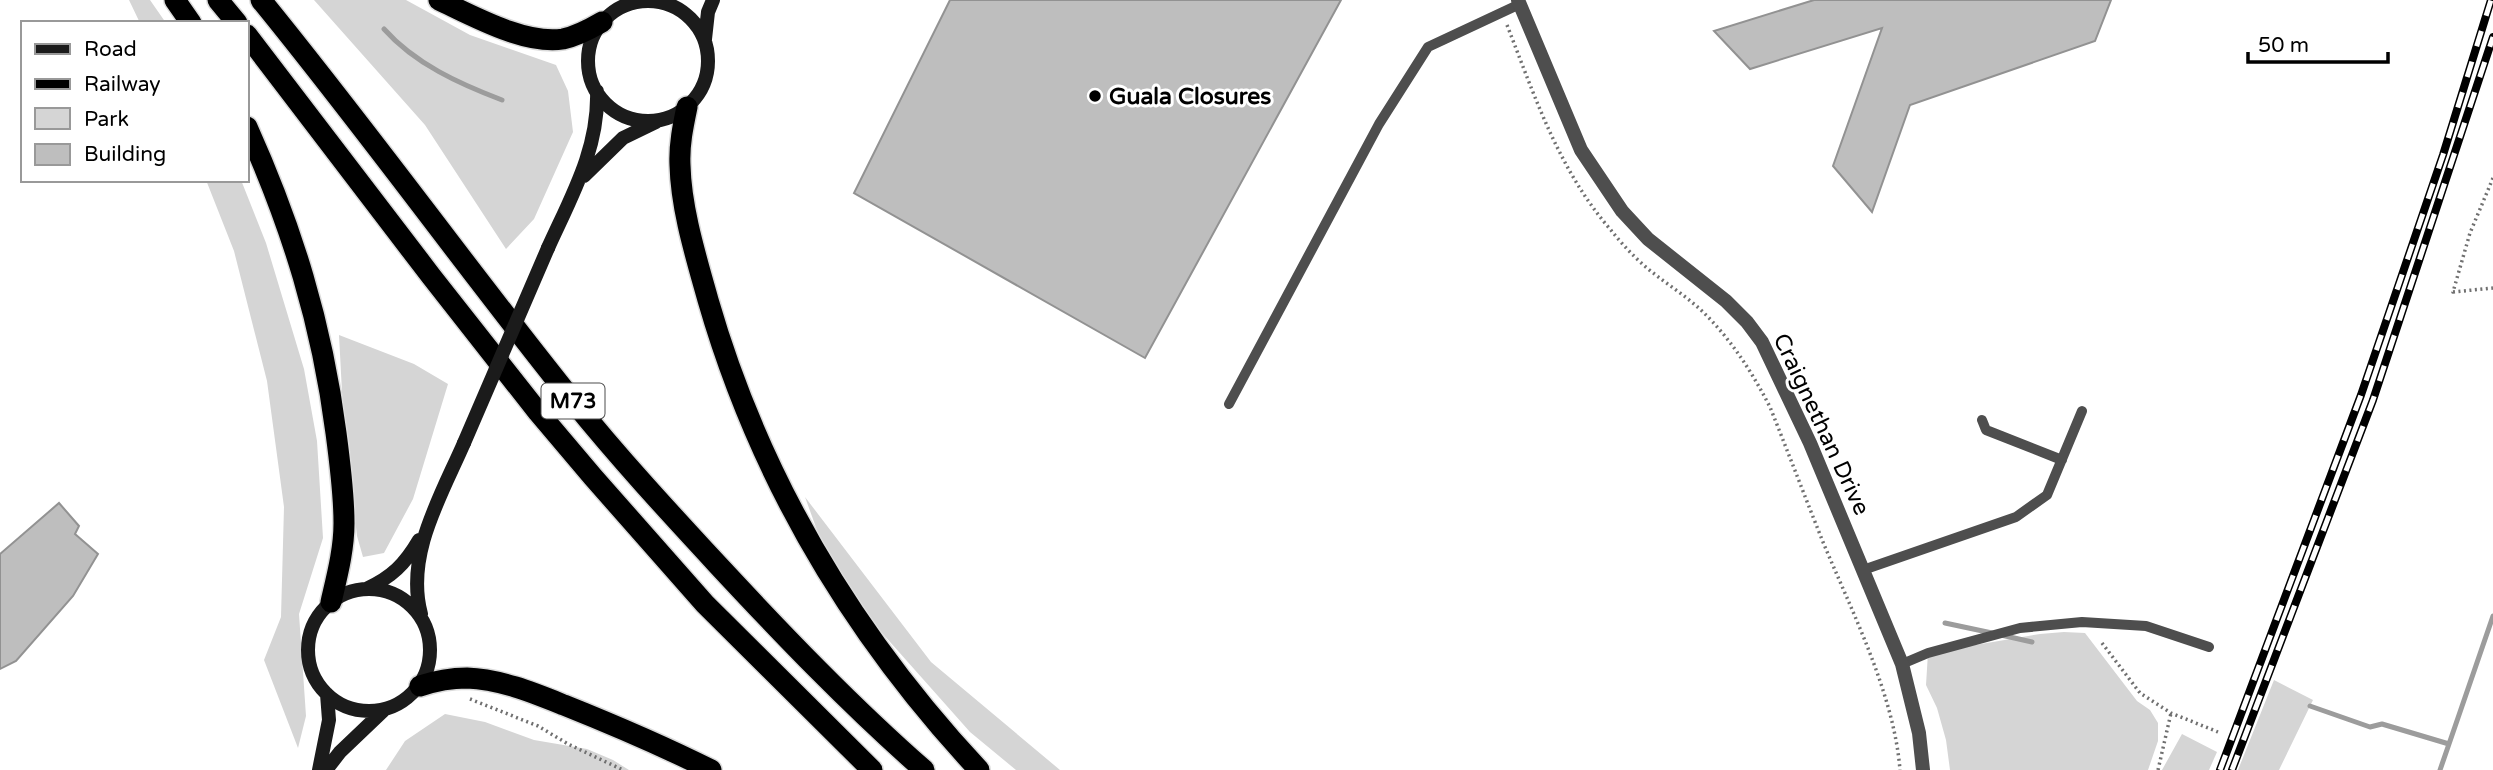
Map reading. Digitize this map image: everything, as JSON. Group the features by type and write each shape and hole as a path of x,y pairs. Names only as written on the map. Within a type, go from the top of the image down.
{"highway":[{"path":"175,0 190,21"},
{"path":"218,0 235,21"},
{"name":"M73","path":"261,0 574,403 750,600 924,770"},
{"path":"439,0 532,38 564,39 602,22"},
{"name":"M73","path":"248,36 439,287 593,477 705,604 872,770"},
{"path":"687,107 681,137 680,166 687,214 718,332 753,429 811,546 856,618 925,710 979,770"},
{"path":"248,129 289,229 307,286 332,400 344,523 339,570 331,602"},
{"path":"420,686 440,679 491,681 536,694 628,731 711,770"}],"street":[{"path":"366,589 397,572 429,524 580,180 597,122 597,92 590,74 589,56 593,38 602,22 613,12 640,1 656,0 685,13 697,24 705,39 709,57 707,76 699,93 687,107 675,115 623,138 580,180"},
{"path":"705,39 708,12 713,0"},
{"name":"Craignethan Drive","path":"1519,2 1581,150 1622,211 1648,239 1726,301 1762,342 1810,443 1902,664 1919,733 1923,770"},
{"path":"597,92 612,108 632,118 647,121 662,119"},
{"path":"422,618 411,604 396,594 379,589 353,591 331,602 317,619 309,640 311,669 327,694 347,708 371,712 397,706 420,686 428,670 431,652 429,635 415,589 429,524"},
{"path":"319,770 329,720 327,694"},
{"path":"326,770 363,728 383,710"}],"lane":[{"path":"1229,404 1380,124 1428,47 1502,13 1519,2"},
{"path":"1863,570 2016,517 2047,495 2082,411"},
{"path":"1982,420 1986,430 2062,460"},
{"path":"1902,664 1928,653 2020,628 2082,622 2146,626 2209,648"}],"path":[{"path":"1502,13 1552,139 1581,192 1611,231 1645,266 1700,310 1725,335 1765,396 1878,679 1892,719 1900,770"},
{"path":"2493,178 2470,233 2453,292 2493,288"},
{"path":"2102,643 2140,694 2171,713 2218,732"},
{"path":"463,679 467,698 538,726 568,744 623,770"},
{"path":"2158,770 2171,713"}],"green space":[{"path":"129,0 150,0 165,21 139,21"},
{"path":"314,0 406,0 470,35 556,65 568,91 573,132 534,219 506,249 425,125"},
{"path":"207,182 242,182 266,243 304,369 317,441 323,538 299,614 306,716 298,748 264,660 281,617 284,507 267,381 234,251"},
{"path":"339,335 414,364 448,384 413,499 384,553 363,557 357,536 343,411"},
{"path":"805,497 931,662 1060,770 1016,770 970,732 835,580"},
{"path":"2064,632 2085,633 2137,701 2150,710 2158,723 2158,741 2148,770 1950,770 1946,740 1937,708 1926,685 1928,653"},
{"path":"2274,680 2313,700 2279,770 2238,770"},
{"path":"445,714 485,722 534,740 587,749 629,770 386,770 405,741"},
{"path":"2182,734 2217,752 2209,770 2162,770"}],"building":[{"name":"Guala Closures","path":"950,0 1341,0 1145,358 854,193"},
{"path":"1814,0 2111,0 2095,41 1910,105 1872,212 1833,166 1882,28 1750,69 1714,31"},
{"path":"59,503 79,526 75,534 98,554 73,596 16,661 0,669 0,554"}],"waterway":[{"path":"384,29 424,63 454,80 502,100"},
{"path":"2449,744 2493,616"},
{"path":"1945,623 1992,633"},
{"path":"2001,635 2032,642"},
{"path":"2310,706 2370,727 2382,724 2449,744 2440,770"}],"railway":[{"path":"2220,770 2361,395 2443,155 2491,0"},
{"path":"2232,770 2373,400 2493,37"}],"place":[{"name":"Guala Closures","path":"1095,96"}]}
